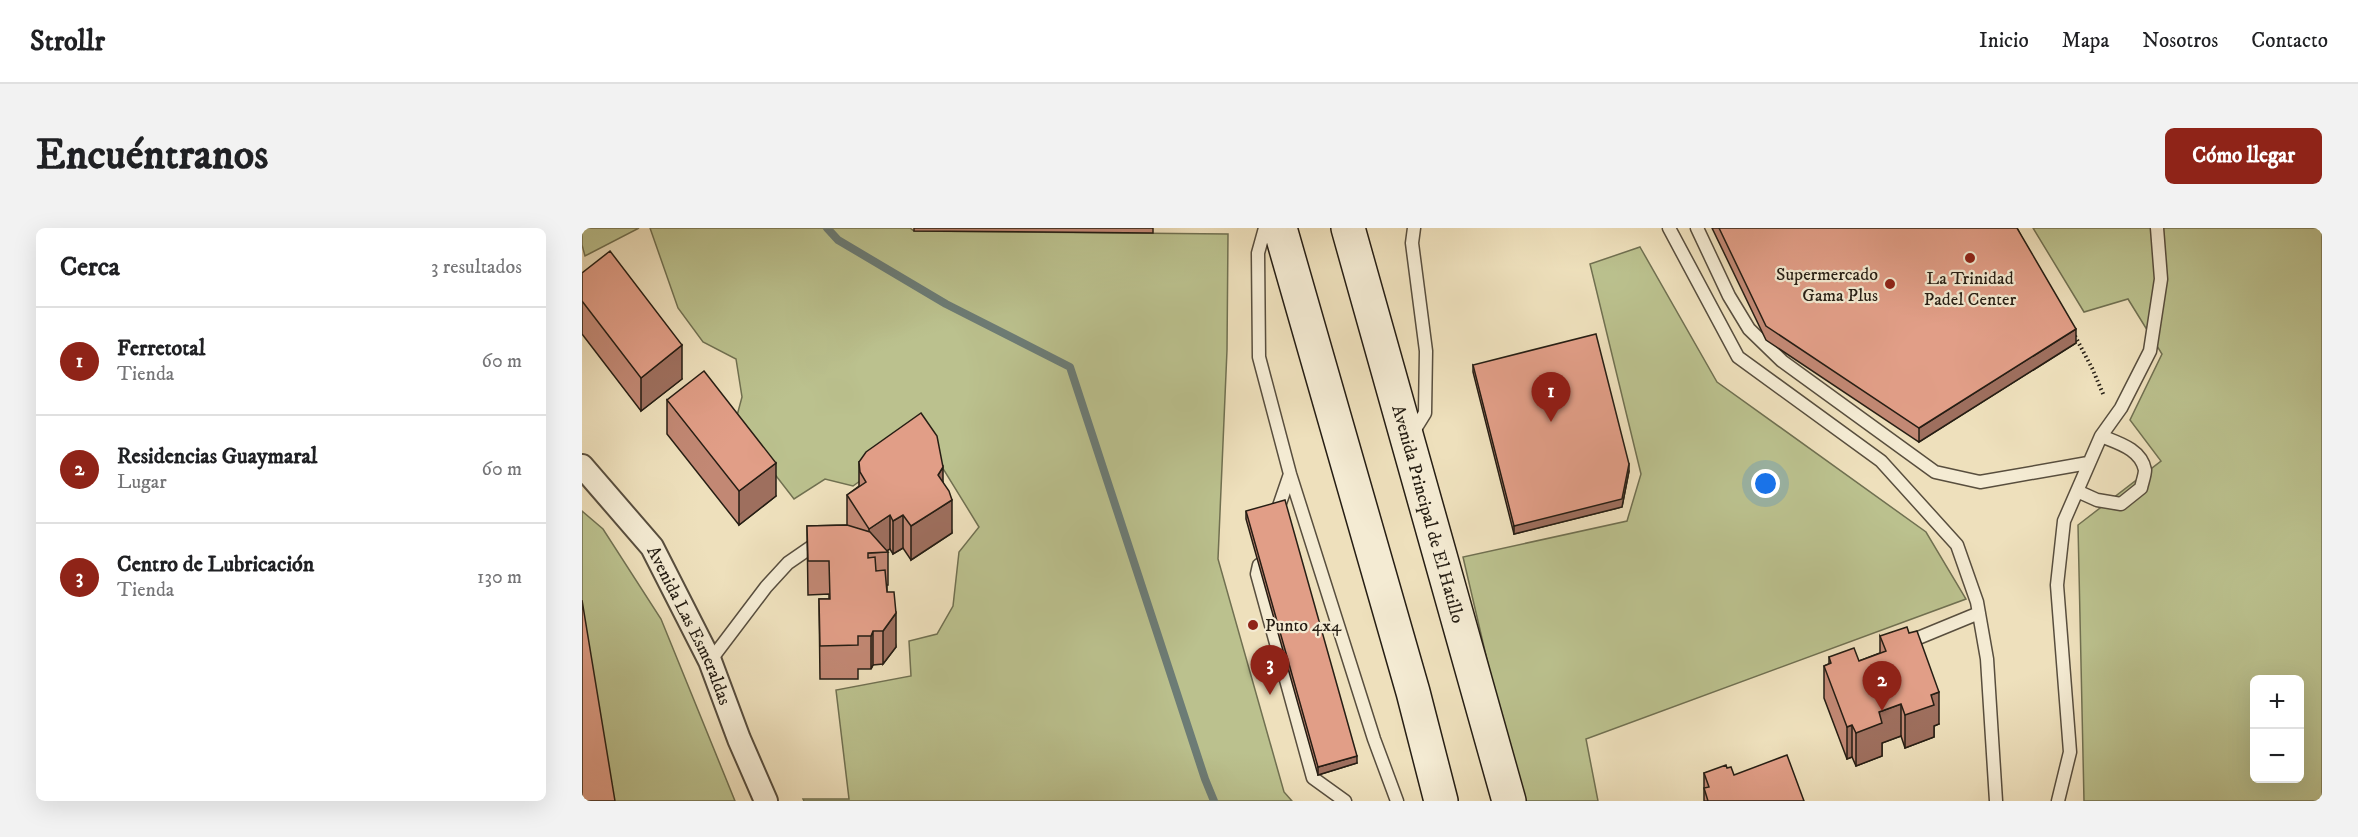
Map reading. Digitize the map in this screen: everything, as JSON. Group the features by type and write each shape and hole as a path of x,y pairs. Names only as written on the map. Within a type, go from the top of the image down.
{"main road":[{"path":"1280,228 1413,692 1441,801"},
{"name":"Avenida Principal de El Hatillo","path":"1348,228 1509,801"}],"street":[{"name":"Avenida Las Esmeraldas","path":"582,466 652,547 710,661 739,739 766,801"}],"lane":[{"path":"1265,228 1258,253 1259,357 1290,474 1374,739 1397,801"},
{"path":"1408,440 1425,413 1426,351 1412,243 1414,228"},
{"path":"1669,228 1738,357 1881,461 1957,545 1979,613 1987,659 1996,801"},
{"path":"1697,228 1729,296 1749,329 1782,361 1935,472 1980,482 2088,463"},
{"path":"2058,801 2070,752 2057,585 2064,521 2101,436 2121,408 2150,351 2162,279 2157,228"},
{"path":"2077,491 2097,500 2121,504 2141,488 2145,470 2138,456 2126,446 2101,436"},
{"path":"1278,509 1290,474"},
{"path":"710,661 766,587 788,563 817,543"},
{"path":"1259,565 1257,574 1313,778 1345,801"},
{"path":"1891,649 1979,613"}],"path":[{"path":"2070,328 2104,396"}],"green space":[{"path":"582,228 639,228 585,256 582,245"},
{"path":"650,228 910,228 914,231 1228,234 1227,350 1218,559 1284,792 1292,801 804,801 803,799 849,799 836,690 911,676 909,641 937,634 953,606 959,552 979,527 923,436 853,486 825,479 794,499 735,423 742,397 736,359 703,342 678,308"},
{"path":"2033,228 2322,228 2322,801 2084,801 2078,525 2161,461 2130,420 2162,354 2128,299 2084,312"},
{"path":"1640,247 1717,382 1926,532 1966,599 1586,739 1598,801 1520,801 1463,557 1627,521 1641,474 1590,264"},
{"path":"582,511 603,529 661,619 735,801 582,801"}],"building":[{"name":"Supermercado Gama Plus","path":"1719,228 2017,228 2076,329 1919,428 1766,326"},
{"path":"610,251 682,345 641,378 582,301 582,273"},
{"path":"1596,334 1629,464 1622,499 1514,526 1473,365"},
{"path":"704,371 776,463 739,491 667,400"},
{"path":"921,413 937,436 943,467 938,475 952,500 911,526 903,515 893,521 890,515 869,529 847,495 866,482 860,472 859,462 866,452"},
{"path":"1285,500 1357,756 1318,767 1246,511"},
{"path":"847,525 870,532 888,552 868,553 868,558 875,557 876,571 885,570 887,592 894,592 896,613 883,631 873,631 871,636 858,636 858,645 820,646 819,599 830,599 829,561 808,561 807,526"},
{"path":"582,600 615,801 582,801"},
{"path":"1907,627 1909,633 1917,631 1939,692 1931,695 1934,705 1905,715 1901,704 1879,712 1882,723 1856,733 1852,725 1847,727 1824,666 1831,663 1829,657 1854,648 1859,661 1886,651 1880,636"},
{"path":"1787,755 1804,801 1708,801 1704,788 1709,787 1704,773 1726,765 1727,768 1731,767 1734,775"}],"waterway":[{"path":"827,228 838,240 946,304 1070,367 1214,801"}],"place":[{"name":"La Trinidad Padel Center","path":"1970,258"},
{"name":"Supermercado Gama Plus","path":"1890,284"},
{"name":"Ferretotal","path":"1551,422"},
{"name":"Punto 4x4","path":"1253,625"},
{"name":"Centro de Lubricación","path":"1270,695"},
{"name":"Residencias Guaymaral","path":"1882,711"}]}
